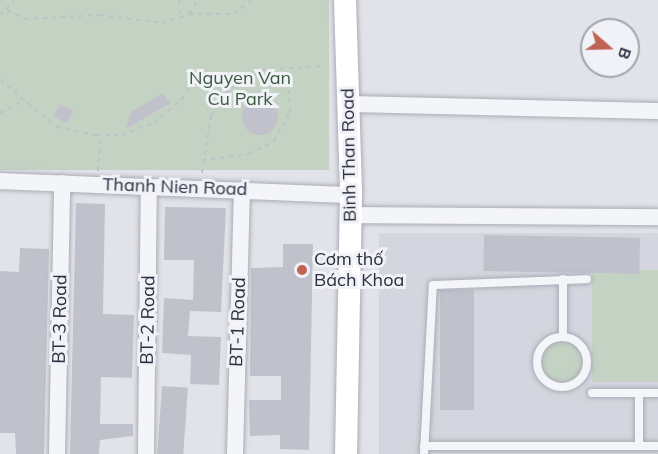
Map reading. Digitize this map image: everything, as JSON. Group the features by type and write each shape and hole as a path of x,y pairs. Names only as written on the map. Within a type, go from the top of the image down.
{"street":[{"name":"Binh Than Road","path":"345,0 350,205 346,454"},
{"path":"348,104 658,111"},
{"name":"Thanh Nien Road","path":"0,181 242,190 350,205 658,217"},
{"name":"BT-3 Road","path":"57,454 62,183"},
{"name":"BT-2 Road","path":"146,454 149,186"},
{"name":"BT-1 Road","path":"235,454 242,190"}],"lane":[{"path":"562,279 563,337"},
{"path":"587,279 445,281 430,287 424,450 626,450 639,446 658,446"},
{"path":"563,337 581,345 587,360 581,379 562,387 544,379 537,365 545,344 563,337"},
{"path":"592,393 658,393"},
{"path":"639,393 639,446"}],"path":[{"path":"0,15 15,0"},
{"path":"179,0 181,16"},
{"path":"189,14 198,0"},
{"path":"7,10 44,20 100,15 162,23 189,14 223,17 251,0"},
{"path":"202,179 202,160 211,116 227,92 242,78 287,66 322,66"},
{"path":"202,160 249,154 274,141 290,112 287,66"},
{"path":"0,80 57,127 100,135 122,135 154,123 181,100 199,74 227,92"},
{"path":"0,113 23,101"},
{"path":"96,184 100,135"}],"shaded area":[{"path":"379,233 658,233 658,454 379,454"}],"green space":[{"name":"Nguyen Van Cu Park","path":"0,0 329,0 329,170 0,170"},
{"path":"592,270 658,270 658,382 592,382"},
{"path":"563,341 578,347 584,362 578,377 563,383 548,377 542,362 548,347"}],"building":[{"path":"163,93 170,103 126,129 131,112"},
{"path":"260,99 273,104 278,117 273,130 260,135 247,130 242,117 247,104"},
{"path":"60,104 73,111 67,123 53,116"},
{"path":"76,203 105,204 103,314 134,315 132,378 101,377 100,424 133,424 133,436 100,440 99,454 70,454"},
{"path":"165,207 226,208 221,312 190,311 188,336 221,337 219,385 190,384 191,355 162,353 164,298 193,300 194,260 164,260"},
{"path":"484,235 640,238 639,274 483,271"},
{"path":"283,244 313,244 309,450 280,449 280,435 250,436 249,400 281,400 281,376 250,376 251,268 283,267"},
{"path":"20,248 49,249 44,454 16,454 15,433 0,433 0,271 19,272"},
{"path":"440,290 474,290 474,410 440,410"},
{"path":"162,386 188,388 183,454 157,454"}],"place":[{"name":"Cơm thố Bách Khoa","path":"302,270"}]}
